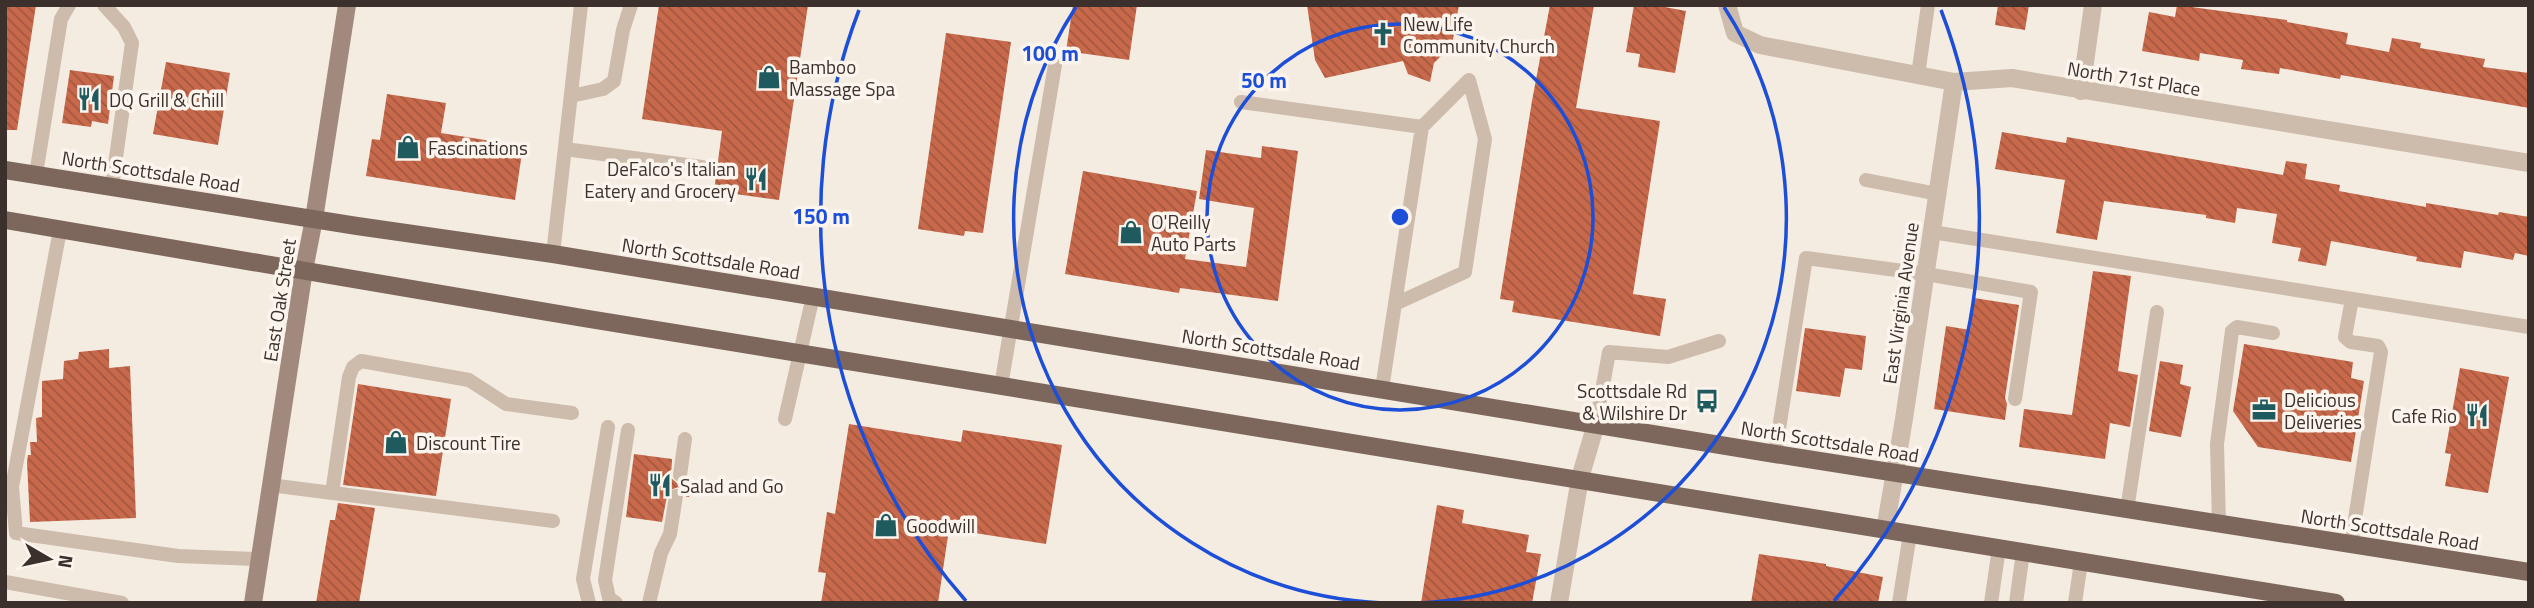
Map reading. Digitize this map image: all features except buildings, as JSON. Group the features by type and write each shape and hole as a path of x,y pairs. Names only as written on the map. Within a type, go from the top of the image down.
{"main road":[{"name":"North Scottsdale Road","path":"5,170 553,254 1774,454 2529,572"},
{"path":"5,220 801,354 1580,478 2336,603"}],"street":[{"name":"East Oak Street","path":"253,603 347,5"},
{"name":"North 71st Place","path":"1727,5 1735,33 1760,45 1954,82 2012,78 2529,163"},
{"path":"2081,91 2093,5"},
{"name":"East Virginia Avenue","path":"1885,530 1954,82"},
{"path":"1559,603 1580,478 1596,424"}],"lane":[{"path":"36,174 61,19 69,5"},
{"path":"104,5 124,27 132,43 112,186"},
{"path":"553,254 581,5"},
{"path":"571,96 603,89 614,81 623,30 631,5"},
{"path":"1918,75 1928,5"},
{"path":"1001,386 1055,65"},
{"path":"1382,388 1422,127 1469,80 1485,139 1465,272 1395,304"},
{"path":"1241,102 1422,127"},
{"path":"565,149 702,167"},
{"path":"1866,180 1938,194"},
{"path":"60,230 12,488 16,533 178,555 259,559"},
{"path":"1932,232 2529,327"},
{"path":"1774,454 1806,258 1926,274 2031,292 2015,400"},
{"path":"785,419 813,296"},
{"path":"2351,545 2381,352 2378,346 2351,342 2345,337 2352,299"},
{"path":"2127,510 2157,312"},
{"path":"2219,524 2217,444 2232,331 2237,327 2273,333"},
{"path":"1596,424 1609,352 1668,358 1719,341"},
{"path":"331,493 349,377 353,367 361,361 469,380 506,404 572,413"},
{"path":"589,603 583,579 608,426"},
{"path":"617,603 609,598 605,580 628,430"},
{"path":"680,475 685,439"},
{"path":"270,485 553,521"},
{"path":"649,603 658,562 670,534 676,496"},
{"path":"1899,603 1910,534"},
{"path":"1991,603 1999,548"},
{"path":"2016,603 2023,552"},
{"path":"2076,603 2081,562"},
{"path":"5,582 121,603"}],"place":[{"name":"New Life Community Church","path":"1383,34"},
{"name":"Bamboo Massage Spa","path":"769,77"},
{"name":"DQ Grill & Chill","path":"89,99"},
{"name":"Fascinations","path":"408,147"},
{"name":"DeFalco's Italian Eatery and Grocery","path":"756,179"},
{"name":"O'Reilly Auto Parts","path":"1131,232"},
{"name":"Scottsdale Rd & Wilshire Dr","path":"1707,401"},
{"name":"Delicious Deliveries","path":"2264,410"},
{"name":"Cafe Rio","path":"2477,415"},
{"name":"Discount Tire","path":"396,442"},
{"name":"Salad and Go","path":"660,485"},
{"name":"Goodwill","path":"886,525"}]}
